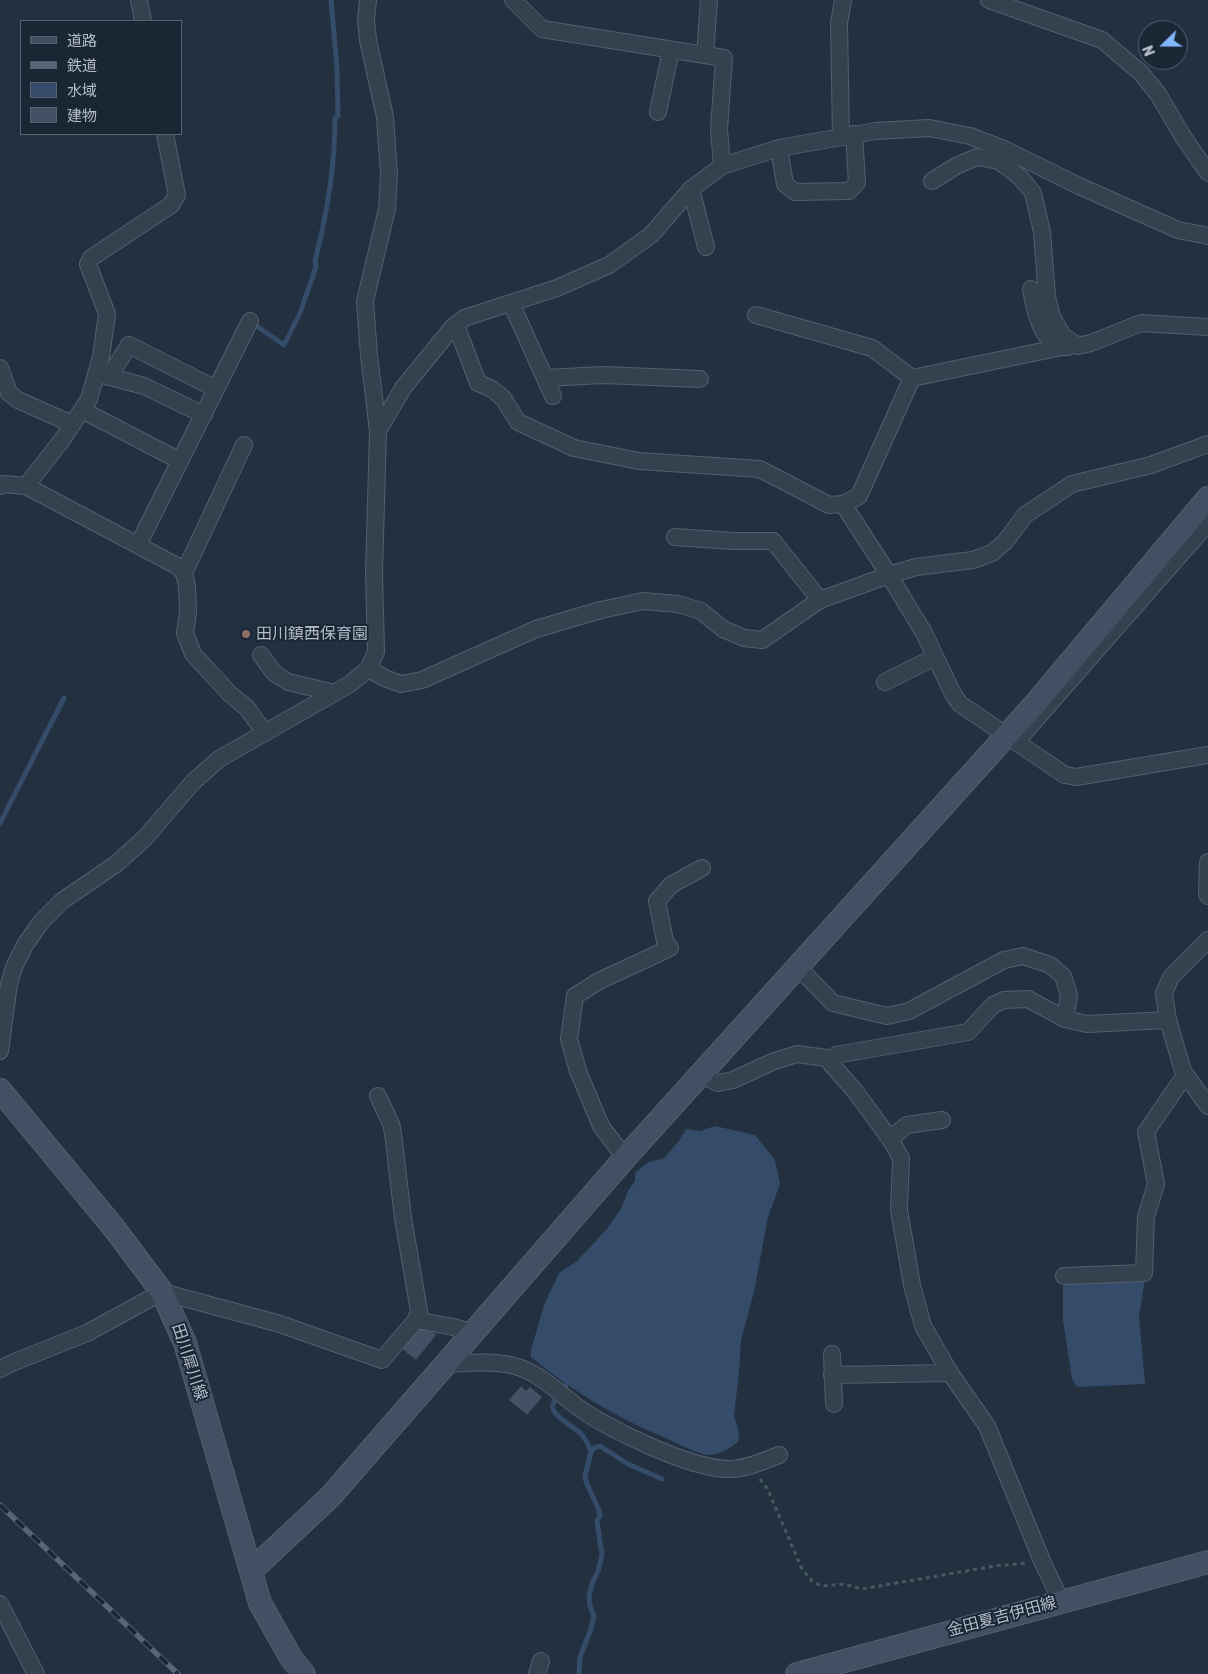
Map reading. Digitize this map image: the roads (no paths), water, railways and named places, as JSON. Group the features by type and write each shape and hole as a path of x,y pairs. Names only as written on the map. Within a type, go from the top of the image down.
{"street":[{"path":"139,0 143,20"},
{"path":"0,1051 9,984 14,966 25,945 41,922 62,901 116,864 145,838 193,782 219,759 350,684 368,669 376,652 374,573 378,431 365,301 387,209 388,174 385,117 368,40 366,20 368,0"},
{"path":"513,0 542,29 724,58 719,129 722,166"},
{"path":"705,55 709,0"},
{"path":"779,148 785,184 795,192 849,191 857,183 848,136 839,22 843,0"},
{"path":"989,0 1102,40 1141,73 1158,94 1182,135 1208,173"},
{"path":"658,112 671,50"},
{"path":"378,431 403,388 464,318 557,288 609,265 652,235 691,189 722,166 779,148 876,131 929,128 970,136 1006,150 1079,186 1178,230 1208,236"},
{"path":"103,375 101,357 107,314 88,264 91,258 171,205 177,195 164,135"},
{"path":"932,181 956,166 977,157 999,161 1021,178 1033,192"},
{"path":"1031,162 1033,192 1042,232 1047,297 1052,317 1070,347"},
{"path":"691,189 706,248"},
{"path":"1031,289 1040,325 1050,340 1070,347"},
{"path":"511,303 553,396"},
{"path":"756,315 872,348 912,378 1092,343 1141,323 1208,327"},
{"path":"138,545 250,322"},
{"path":"456,325 478,383 492,389 503,398 518,422 574,448 639,461 760,469 829,505 843,504 860,496 912,378"},
{"path":"26,486 62,440 90,399 103,375 129,345 216,389"},
{"path":"0,368 9,393 18,400 72,424"},
{"path":"103,375 144,386 204,415"},
{"path":"545,378 602,375 700,379"},
{"path":"82,410 180,461"},
{"path":"368,669 401,684 422,680 536,629 601,610 643,601 678,604 701,611 723,629 744,638 762,640 820,600 916,567 972,560 992,553 1005,542 1025,516 1072,484 1151,464 1208,444"},
{"path":"184,573 244,445"},
{"path":"0,486 4,484 26,486 177,566 184,573 187,586 188,613 185,633 194,654 230,694 247,708 265,733"},
{"path":"1011,739 1035,704 1208,498"},
{"path":"843,504 924,633 953,694 960,704 1011,739 1065,775 1076,777 1208,754"},
{"path":"251,1572 330,1497 700,1074 1011,739 1208,523"},
{"path":"675,537 733,541 773,541 820,600"},
{"path":"261,655 274,673 288,682 335,693"},
{"path":"884,682 935,656"},
{"path":"1208,862 1208,896"},
{"path":"625,1158 602,1126 578,1071 569,1039 575,996 599,981 670,948 665,941 657,901 671,885 702,868"},
{"path":"1208,940 1171,977 1164,993 1168,1020 1183,1072 1208,1106"},
{"path":"798,967 833,1003 887,1016 909,1011 1004,960 1024,956 1050,965 1063,976 1069,995 1065,1019"},
{"path":"1061,1602 1042,1561 987,1426 950,1373 923,1326 912,1284 898,1210 901,1158 890,1139 854,1090 831,1064 836,1055 968,1032 993,1005 1004,1000 1028,999 1065,1019 1087,1024 1168,1020"},
{"path":"700,1074 718,1083 733,1080 772,1062 798,1054 834,1059"},
{"path":"1064,1276 1144,1273 1146,1217 1156,1184 1146,1132 1185,1074"},
{"name":"田川犀川線","path":"0,1090 114,1228 162,1292 186,1343 260,1602 291,1658 304,1674"},
{"path":"0,1369 87,1333 162,1292 280,1324 382,1360 416,1320 419,1311 406,1237 393,1133 391,1124 378,1096"},
{"path":"890,1139 907,1125 942,1120"},
{"path":"416,1320 474,1332"},
{"path":"832,1354 834,1404"},
{"path":"446,1364 492,1364 518,1367 544,1380 589,1415 671,1455 707,1466 730,1469 750,1466 779,1455"},
{"path":"832,1375 950,1373"},
{"name":"金田夏吉伊田線","path":"797,1674 1208,1562"},
{"path":"0,1604 36,1674"}],"water":[{"path":"715,1126 755,1135 775,1160 780,1184 768,1217 754,1292 741,1340 734,1416 739,1432 738,1442 722,1452 708,1455 694,1451 649,1431 579,1393 531,1357 531,1350 544,1305 559,1273 577,1261 606,1230 621,1209 628,1191 635,1181 635,1173 647,1163 664,1158 686,1129 700,1131"},
{"path":"1145,1279 1139,1317 1145,1384 1077,1387 1072,1379 1063,1320 1063,1284"}],"waterway":[{"path":"258,327 284,345 300,313 316,267 315,261 327,208 332,172 335,118 338,116 337,68 331,0"},
{"path":"0,823 64,698"},
{"path":"566,1385 555,1400 553,1409 559,1417 582,1435 591,1452 585,1475 586,1482 599,1510 600,1516 597,1521 602,1555 589,1596 594,1616 580,1657 579,1674"},
{"path":"591,1452 594,1448 600,1446 628,1464 662,1479"}],"railway":[{"path":"0,1505 178,1674"}],"place":[{"name":"田川鎮西保育園","path":"246,634"}]}
